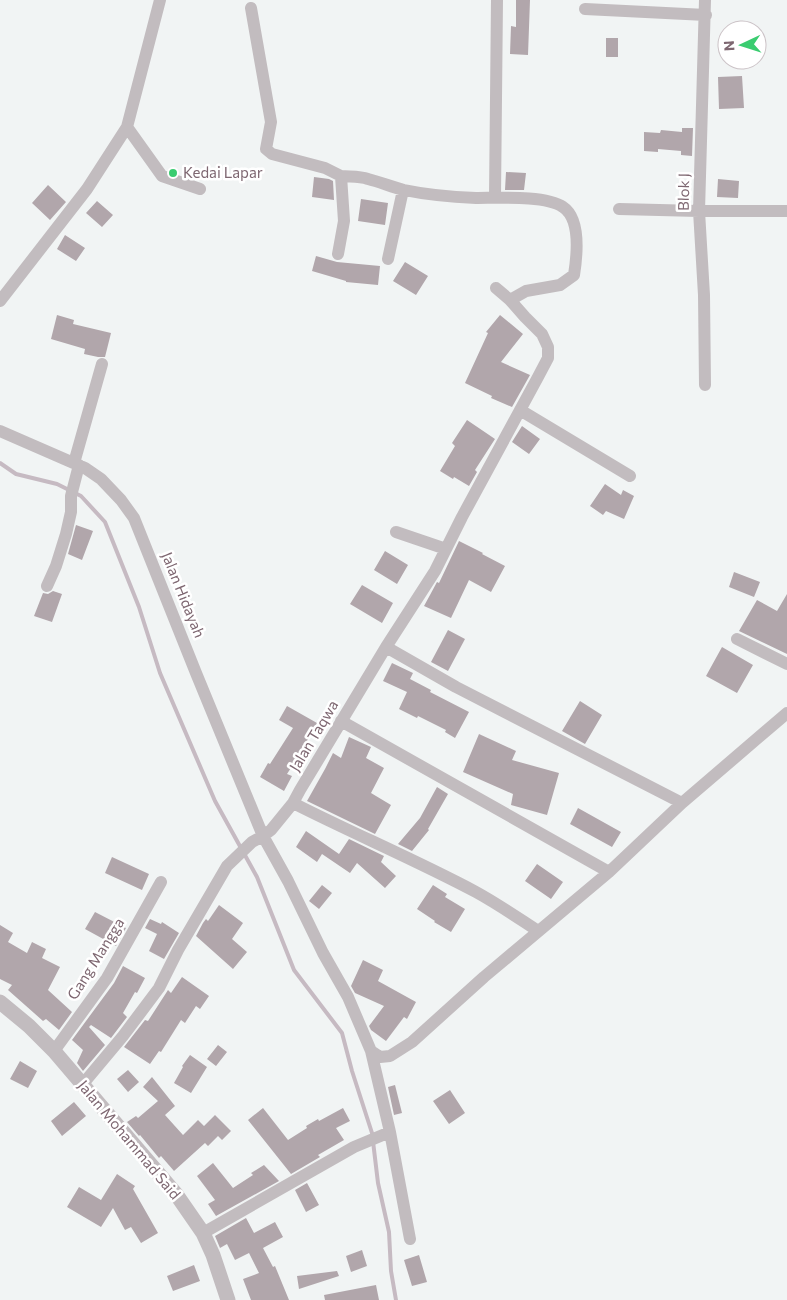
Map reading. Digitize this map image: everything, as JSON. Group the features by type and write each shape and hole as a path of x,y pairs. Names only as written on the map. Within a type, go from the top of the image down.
{"street":[{"path":"0,301 87,190 127,127 160,0"},
{"path":"495,197 497,0"},
{"name":"Blok J","path":"705,0 699,211 704,296 705,385"},
{"path":"251,8 271,122 266,149 272,154 325,168 341,176 366,178 403,190 434,195 544,200 563,206 571,215 576,229 577,258 574,275 560,285 526,291 510,300 496,288"},
{"path":"584,9 706,15"},
{"path":"127,127 162,176 200,189"},
{"path":"338,254 344,221 341,176"},
{"path":"388,259 403,190"},
{"path":"619,209 787,211"},
{"name":"Jalan Taqwa","path":"82,1085 158,988 211,891 227,866 235,857 271,830 293,803 386,647 435,571 548,358 548,347 542,334 510,300"},
{"path":"47,586 56,566 66,534 77,464 102,364"},
{"path":"520,410 630,476"},
{"name":"Jalan Hidayah","path":"0,431 77,464 101,479 121,500 134,518 196,673 258,839 288,881 323,953 348,997 371,1051 385,1134 410,1239"},
{"path":"396,532 446,549"},
{"path":"737,639 787,664"},
{"path":"386,647 456,687 682,803"},
{"path":"371,1051 380,1057 390,1056 412,1042 484,977 609,872 682,803 787,712"},
{"path":"341,722 609,872"},
{"path":"293,803 479,894 538,931"},
{"name":"Gang Mangga","path":"54,1051 108,978 161,882"},
{"name":"Jalan Mohammad Said","path":"0,1002 30,1026 54,1051 176,1194 203,1233 213,1255 228,1300"},
{"path":"203,1233 354,1147 385,1134"}],"building":[{"path":"516,0 530,0 528,55 510,54 511,26 516,27"},
{"path":"606,38 618,38 618,57 606,57"},
{"path":"742,76 744,108 719,109 718,77"},
{"path":"682,128 693,128 692,156 681,155 681,151 658,149 658,152 644,151 644,132 660,133 661,130 682,132"},
{"path":"506,172 526,173 524,190 505,190"},
{"path":"314,177 333,181 334,200 312,197"},
{"path":"718,179 739,181 738,198 717,197"},
{"path":"48,185 66,202 50,220 32,203"},
{"path":"361,199 388,203 385,225 358,221"},
{"path":"97,201 113,215 102,227 86,213"},
{"path":"65,235 85,248 76,261 57,249"},
{"path":"316,256 337,262 380,266 378,285 346,282 312,271"},
{"path":"405,262 428,276 416,295 393,281"},
{"path":"57,315 74,320 73,324 111,333 105,357 84,354 85,349 51,339"},
{"path":"500,315 523,334 501,362 530,375 512,407 491,398 492,396 465,383 488,333 486,332"},
{"path":"467,420 495,439 475,470 477,472 469,486 440,471 455,446 452,443"},
{"path":"522,426 540,439 529,454 512,442"},
{"path":"605,484 621,495 623,490 634,496 624,519 606,511 603,515 590,506"},
{"path":"76,525 93,531 82,560 68,554"},
{"path":"459,541 505,566 491,592 469,580 451,618 424,606 437,582 439,583"},
{"path":"385,551 408,565 397,584 374,570"},
{"path":"734,572 760,582 754,597 729,587"},
{"path":"362,585 393,603 382,623 350,604"},
{"path":"53,591 62,594 52,622 34,616 43,593 48,594"},
{"path":"787,594 787,654 739,631 757,600 777,611"},
{"path":"448,630 465,639 448,671 431,662"},
{"path":"722,647 753,665 737,693 706,676"},
{"path":"392,663 413,673 410,679 431,690 430,692 469,712 455,738 445,732 446,730 399,709 407,692 383,681"},
{"path":"580,701 602,715 585,744 562,731"},
{"path":"287,706 317,723 307,743 287,774 292,776 284,791 260,777 293,728 279,720"},
{"path":"479,734 516,751 512,760 559,773 547,815 511,805 513,794 463,772"},
{"path":"349,737 371,747 366,758 384,768 371,793 391,805 375,834 307,801 333,753 341,758"},
{"path":"437,787 448,794 429,830 412,851 398,844 420,818"},
{"path":"578,808 621,832 612,847 570,824"},
{"path":"306,831 339,854 349,839 384,856 381,862 396,876 385,888 357,863 350,873 322,854 317,862 296,847"},
{"path":"112,857 149,874 142,890 105,873"},
{"path":"537,864 563,882 551,899 525,881"},
{"path":"322,885 332,893 319,909 309,901"},
{"path":"433,885 447,894 445,897 465,909 451,932 417,909"},
{"path":"219,905 243,923 232,939 247,952 233,969 196,936 203,923 206,919 208,921"},
{"path":"95,912 126,928 116,946 85,929"},
{"path":"150,919 161,924 162,922 179,933 164,959 149,951 157,934 145,928"},
{"path":"0,925 13,933 8,942 27,953 32,942 46,949 42,958 60,967 48,990 72,1012 59,1030 46,1019 43,1021 8,990 12,985 0,979"},
{"path":"363,960 383,970 378,981 416,1002 407,1019 404,1017 386,1041 371,1030 369,1026 384,1006 355,993 351,986"},
{"path":"123,966 145,978 123,1013 127,1017 111,1038 91,1025 89,1027 105,1045 83,1071 77,1063 83,1050 72,1040 114,983"},
{"path":"182,977 209,996 200,1009 196,1006 185,1023 181,1020 161,1052 159,1051 150,1064 124,1047 145,1020 148,1021 168,990 171,993"},
{"path":"218,1045 227,1052 216,1066 207,1059"},
{"path":"190,1055 207,1067 191,1093 174,1083"},
{"path":"20,1061 37,1071 28,1088 10,1079"},
{"path":"128,1070 139,1082 128,1092 117,1079"},
{"path":"152,1077 175,1106 165,1115 183,1135 198,1120 204,1126 215,1115 231,1131 222,1140 218,1136 208,1146 205,1143 174,1171 161,1156 159,1158 127,1122 136,1116 138,1118 158,1101 143,1087"},
{"path":"395,1085 402,1113 394,1115 388,1087"},
{"path":"450,1090 465,1113 449,1124 433,1101"},
{"path":"74,1102 86,1116 62,1136 51,1121"},
{"path":"263,1108 288,1140 318,1119 319,1121 343,1108 350,1121 336,1128 344,1140 291,1174 248,1120"},
{"path":"213,1163 233,1188 264,1165 279,1181 216,1216 208,1204 215,1200 197,1176"},
{"path":"117,1174 135,1186 133,1189 158,1233 141,1243 131,1227 125,1230 113,1208 101,1227 67,1207 79,1187 101,1200"},
{"path":"307,1183 319,1205 306,1212 295,1190"},
{"path":"246,1218 254,1233 275,1222 283,1237 263,1248 273,1267 275,1266 289,1300 251,1300 243,1279 259,1273 249,1253 235,1260 227,1244 220,1248 215,1236"},
{"path":"362,1250 367,1266 351,1272 346,1256"},
{"path":"419,1255 427,1282 412,1286 404,1260"},
{"path":"194,1265 200,1281 173,1291 167,1276"},
{"path":"337,1271 339,1276 299,1289 297,1276"},
{"path":"376,1285 379,1300 325,1300 324,1295"}],"waterway":[{"path":"0,463 16,474 57,484 81,496 105,522 139,607 160,673 215,801 257,877 294,970 342,1033 372,1133 378,1183 389,1232 391,1271 396,1300"}],"place":[{"name":"Kedai Lapar","path":"173,173"}]}
